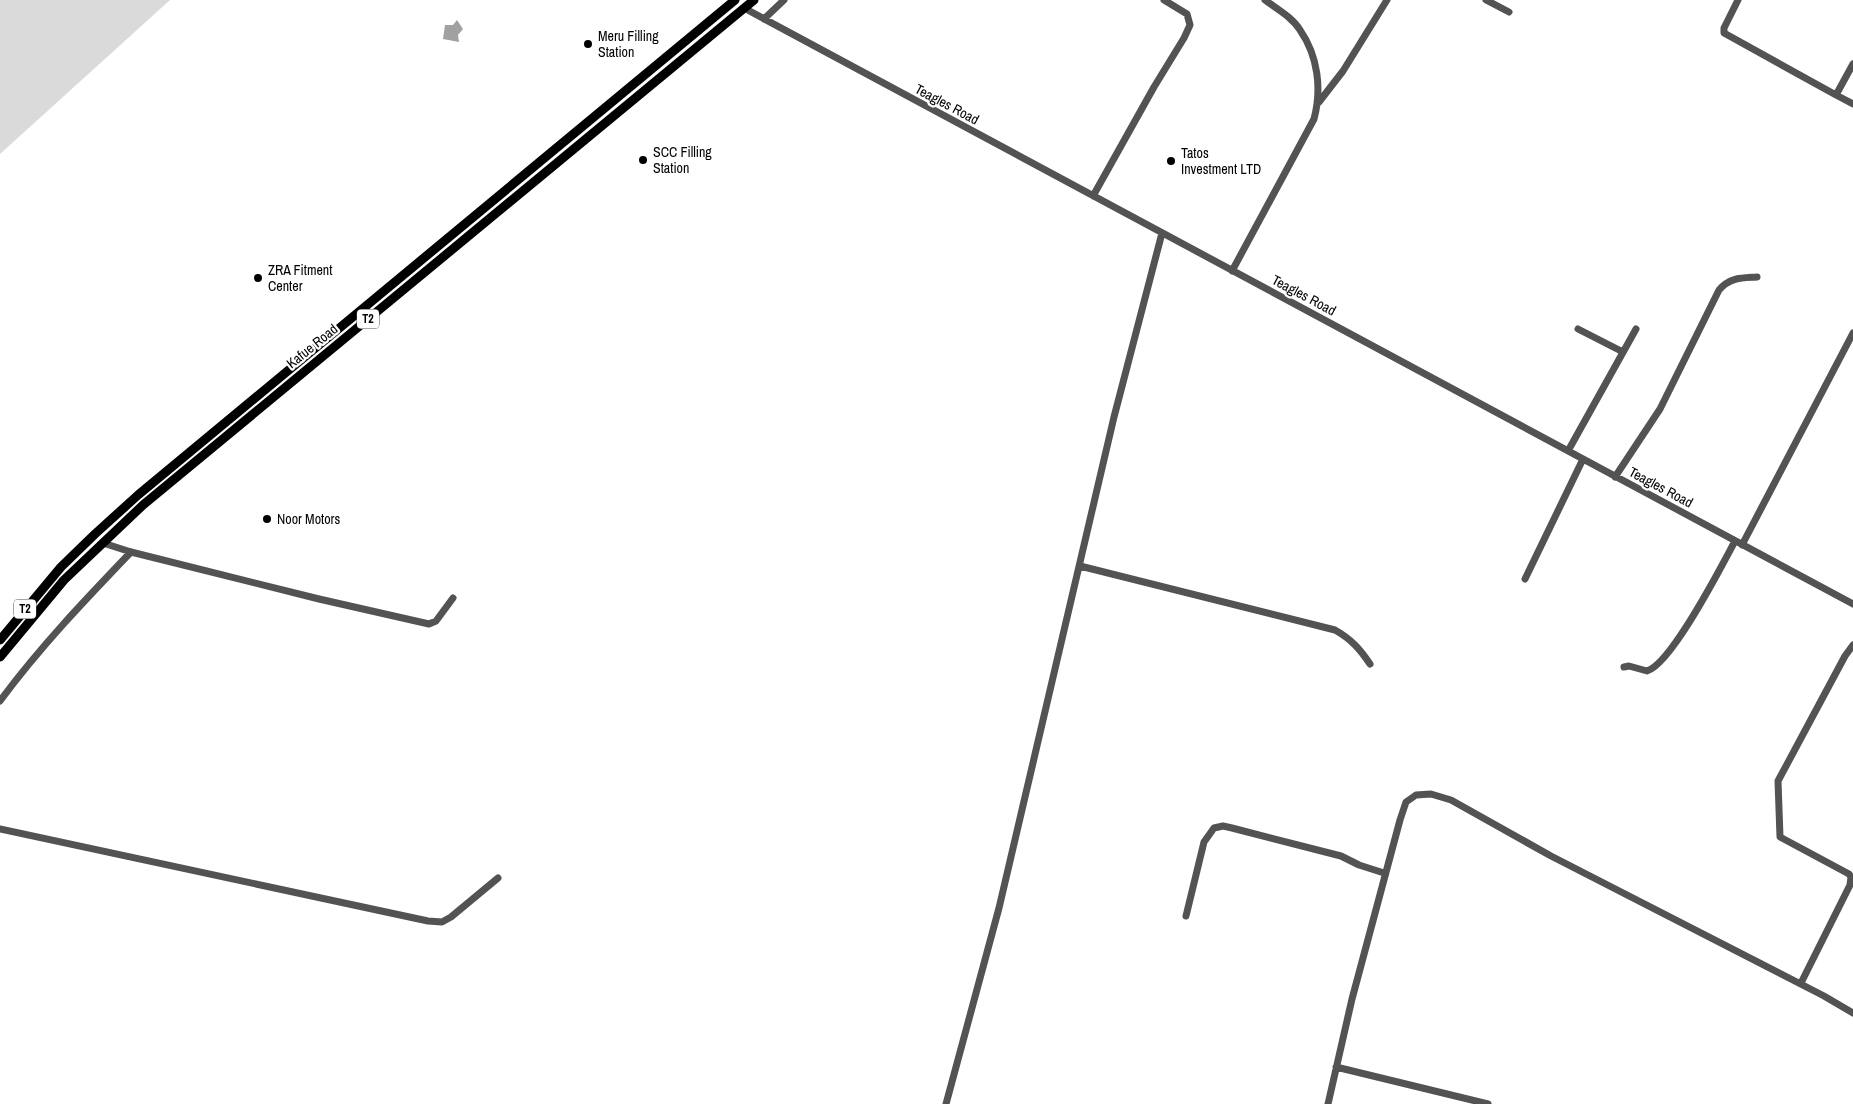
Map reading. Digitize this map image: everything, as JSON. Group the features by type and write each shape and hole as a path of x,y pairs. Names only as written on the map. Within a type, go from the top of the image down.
{"main road":[{"name":"Kafue Road","path":"0,640 61,567 138,495 735,0"},
{"name":"Kafue Road","path":"0,657 64,580 193,462 754,0"}],"street":[{"path":"764,20 784,0"},
{"path":"1093,196 1190,25 1186,14 1164,0"},
{"path":"1232,271 1314,119 1319,102 1318,77 1310,49 1300,29 1286,15 1265,0"},
{"path":"1319,102 1343,70 1387,0"},
{"path":"1486,0 1510,12"},
{"path":"1738,0 1724,28 1724,33 1853,104"},
{"name":"Teagles Road","path":"744,8 1853,604"},
{"path":"1836,95 1853,64"},
{"path":"946,1104 999,908 1114,417 1162,233"},
{"path":"1615,477 1660,409 1719,290 1732,279 1758,277"},
{"path":"1578,328 1623,352"},
{"path":"1568,451 1636,329"},
{"path":"1624,667 1629,666 1647,671 1658,664 1678,638 1738,543 1853,333"},
{"path":"1525,579 1582,459"},
{"path":"103,543 131,552 319,599 429,624 436,622 453,598"},
{"path":"0,700 28,662 56,630 131,552"},
{"path":"1080,566 1336,630 1358,646 1370,664"},
{"path":"1801,983 1850,885 1851,877 1849,874 1780,837 1778,781 1840,664 1853,645"},
{"path":"1328,1104 1384,873 1406,802 1416,795 1431,794 1451,800 1551,856 1801,983 1853,1013"},
{"path":"1186,916 1204,842 1214,828 1223,826 1340,856 1359,865 1384,873"},
{"path":"0,829 428,921 442,922 451,917 498,878"},
{"path":"1336,1067 1488,1104"}],"shaded area":[{"path":"0,0 170,0 0,154"},
{"path":"457,20 463,29 458,35 459,42 443,39 445,25 453,25"}],"place":[{"name":"Meru Filling Station","path":"588,44"},
{"name":"SCC Filling Station","path":"643,160"},
{"name":"Tatos Investment LTD","path":"1171,161"},
{"name":"ZRA Fitment Center","path":"258,278"},
{"name":"Noor Motors","path":"267,519"}]}
